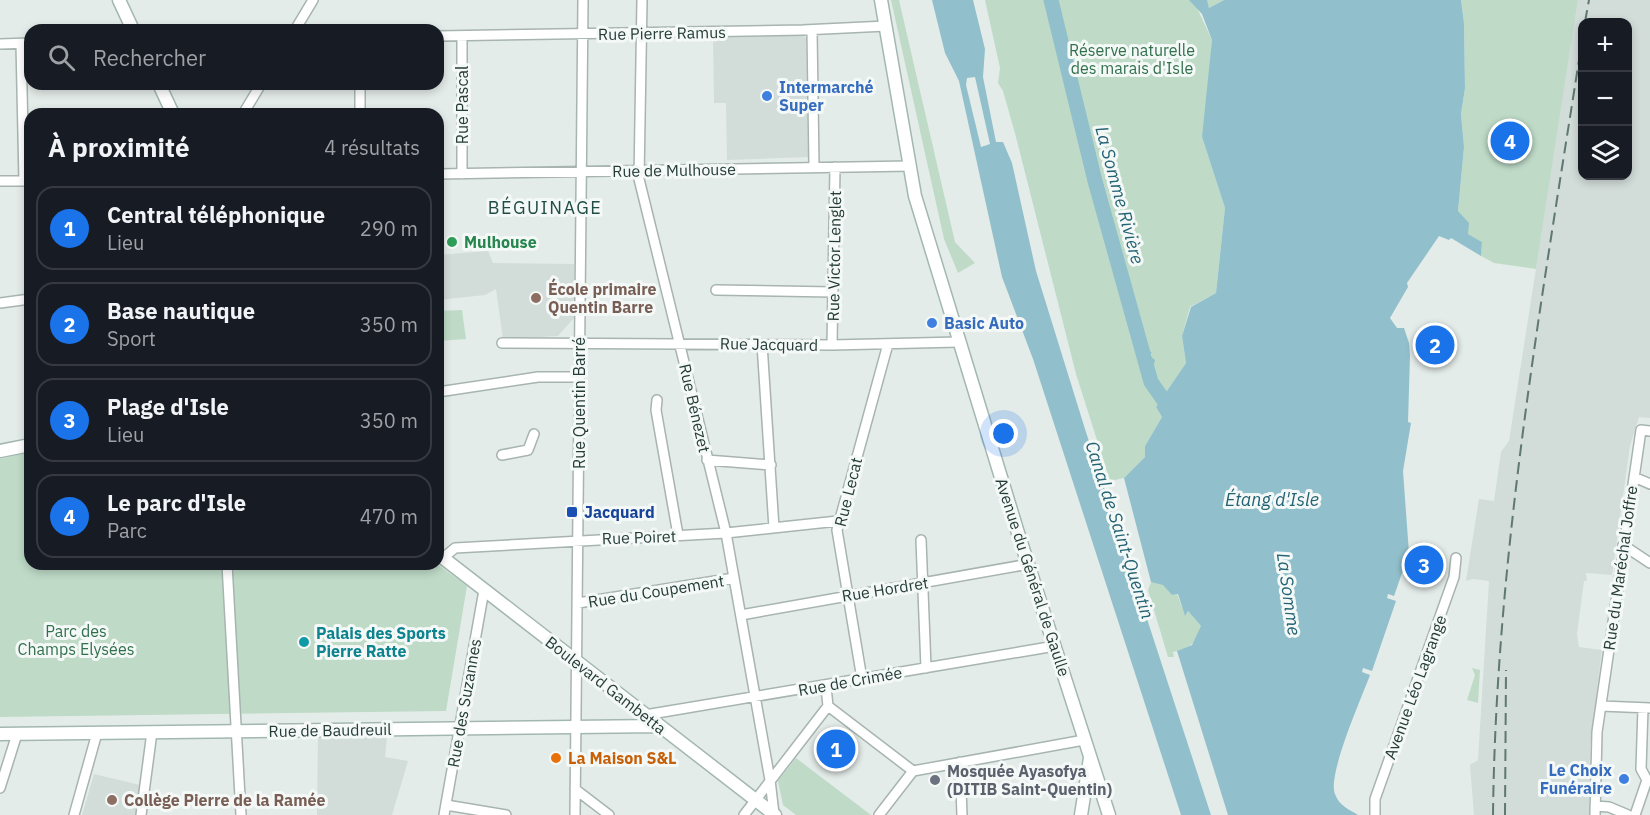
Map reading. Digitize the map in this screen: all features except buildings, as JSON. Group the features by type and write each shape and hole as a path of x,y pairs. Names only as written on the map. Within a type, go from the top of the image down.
{"main road":[{"path":"119,0 130,24"},
{"name":"Avenue du Général de Gaulle","path":"881,0 915,196 1054,646 1109,813"},
{"path":"162,90 170,108"},
{"path":"0,451 24,446"},
{"name":"Boulevard Gambetta","path":"444,559 774,814"},
{"path":"618,726 633,718 634,712 627,701"},
{"name":"Rue de Baudreuil","path":"0,734 660,726"},
{"path":"1082,815 1090,758"},
{"path":"1082,815 1088,804 1094,801 1109,813"}],"street":[{"path":"299,24 313,0"},
{"name":"Rue Quentin Barré","path":"574,815 583,0"},
{"name":"Rue Bénezet","path":"642,0 639,179 726,533 774,814"},
{"name":"Rue Pierre Ramus","path":"444,36 813,30 886,26"},
{"path":"813,30 813,167"},
{"name":"Rue Pascal","path":"462,36 462,174"},
{"path":"0,44 24,44"},
{"path":"26,90 26,108"},
{"path":"247,108 257,90"},
{"path":"360,90 360,108"},
{"name":"Rue de Mulhouse","path":"444,174 911,166"},
{"name":"Rue Victor Lenglet","path":"832,345 835,167"},
{"path":"0,181 24,181"},
{"path":"716,290 833,292"},
{"path":"0,303 24,300"},
{"name":"Rue Jacquard","path":"502,343 832,345 959,342"},
{"path":"762,344 774,528"},
{"name":"Rue Lecat","path":"862,679 837,530 888,344"},
{"path":"444,391 538,377 578,377"},
{"path":"657,400 656,410 678,535"},
{"name":"Rue du Maréchal Joffre","path":"1595,811 1600,706 1634,477 1646,431"},
{"path":"502,455 528,450 534,434"},
{"path":"707,460 771,465"},
{"path":"1634,477 1650,484"},
{"name":"Rue Poiret","path":"444,554 454,548 726,533 838,521"},
{"path":"921,540 926,668"},
{"path":"1623,545 1650,563"},
{"name":"Avenue Léo Lagrange","path":"1375,815 1375,799 1454,577 1456,558"},
{"name":"Rue Hordret","path":"741,615 848,594 1029,564"},
{"path":"227,570 241,815"},
{"name":"Rue du Coupement","path":"578,603 734,578"},
{"name":"Rue des Suzannes","path":"445,810 484,590"},
{"name":"Rue de Crimée","path":"645,715 825,687 1054,646"},
{"path":"825,687 828,706 913,771"},
{"path":"744,815 828,706"},
{"path":"1600,706 1647,708 1641,769 1648,780 1635,815"},
{"path":"141,815 152,732"},
{"path":"75,815 97,733"},
{"path":"0,788 17,734"},
{"path":"879,815 913,771 1084,740"},
{"path":"960,762 962,815"},
{"path":"575,789 609,815"},
{"path":"1595,811 1609,807 1628,815"},
{"path":"445,810 506,815"}],"shaded area":[{"path":"1578,0 1650,0 1650,418 1639,417 1630,446 1612,575 1586,573 1587,581 1584,581 1577,634 1579,647 1602,650 1590,746 1589,815 1474,815 1470,765 1478,760 1489,581 1473,579 1466,581 1479,499 1494,501 1501,452 1509,441"},
{"path":"803,35 806,38 808,157 727,160 726,103 714,103 713,37"},
{"name":"École primaire Quentin Barre","path":"488,251 493,263 574,264 574,318 558,336 503,339 496,289 485,295 444,299 444,255"},
{"path":"387,736 385,757 408,761 392,815 317,815 318,737"},
{"name":"Collège Pierre de la Ramée","path":"94,774 140,785 136,815 82,815"}],"green space":[{"path":"891,0 899,0 955,242 975,263 958,273 944,239"},
{"name":"Réserve naturelle des marais d'Isle","path":"985,0 1224,0 1209,8 1207,2 1198,10 1212,40 1206,129 1202,137 1225,208 1216,293 1190,307 1182,336 1186,363 1156,407 1162,417 1145,446 1145,457 1124,478 1110,481 1076,374 1016,137 1003,91 998,83 1000,68","holes":["1143,352 1152,353 1149,382 1143,372 1146,355"]},
{"path":"1461,0 1578,0 1536,269 1494,263 1481,256 1482,242 1468,234 1458,211 1464,147 1461,114 1465,88 1464,23"},
{"path":"462,310 466,339 444,341 444,311"},
{"name":"Parc des Champs Elysées","path":"24,453 24,570 444,569 467,586 446,711 0,717 0,459"},
{"path":"1156,581 1165,586 1172,595 1177,594 1185,615 1188,611 1201,626 1195,641 1173,652 1174,657 1168,657 1148,590 1151,582"},
{"path":"1472,668 1480,670 1478,703 1467,700 1475,675"},
{"path":"796,758 871,815 796,815 783,805 778,781"}],"water":[{"path":"932,0 973,0 985,49 983,77 996,142 1003,142 1012,163 1036,271 1211,815 1181,815 1033,359 1002,277 959,81 945,53","holes":["975,77 990,144 981,147 966,85 967,78"]},
{"name":"Étang d'Isle","path":"1189,0 1207,0 1209,8 1224,0 1461,0 1464,23 1465,88 1461,114 1464,147 1458,211 1469,223 1468,234 1482,242 1481,256 1451,238 1449,240 1439,236 1407,283 1408,287 1390,318 1397,328 1404,328 1409,343 1408,422 1411,423 1403,471 1409,553 1394,596 1388,594 1387,598 1396,601 1372,671 1363,668 1362,672 1370,675 1346,736 1336,770 1335,794 1339,802 1358,815 1228,815 1177,651 1192,645 1201,626 1188,611 1185,616 1178,594 1172,595 1163,585 1151,582 1124,478 1145,457 1145,446 1162,417 1156,407 1186,363 1182,336 1191,307 1216,293 1225,208 1202,137 1212,40 1202,14"},
{"path":"1143,346 1152,353 1150,356 1155,360 1150,382 1143,374 1144,365 1141,364 1145,355"}],"waterway":[{"name":"La Somme Rivière","path":"1051,0 1095,181 1151,382 1172,412"}],"railway":[{"path":"1586,18 1589,0"},
{"path":"1493,815 1496,717 1512,523 1537,330 1578,67"},
{"path":"1505,815 1506,670"}],"place":[{"name":"Intermarché Super","path":"767,96"},
{"name":"Le parc d'Isle","path":"1510,141"},
{"name":"Mulhouse","path":"452,242"},
{"name":"École primaire Quentin Barre","path":"536,298"},
{"name":"Basic Auto","path":"932,323"},
{"name":"Base nautique","path":"1435,345"},
{"name":"Jacquard","path":"572,512"},
{"name":"Plage d'Isle","path":"1424,565"},
{"name":"Palais des Sports Pierre Ratte","path":"304,642"},
{"name":"Central téléphonique","path":"836,749"},
{"name":"La Maison S&L","path":"556,758"},
{"name":"Le Choix Funéraire","path":"1624,779"},
{"name":"Mosquée Ayasofya (DITIB Saint-Quentin)","path":"935,780"},
{"name":"Collège Pierre de la Ramée","path":"112,800"}],"district":[{"name":"BÉGUINAGE","path":"545,207"}],"water label":[{"name":"Canal de Saint-Quentin","path":"1120,530"},
{"name":"La Somme","path":"1289,594"}]}
